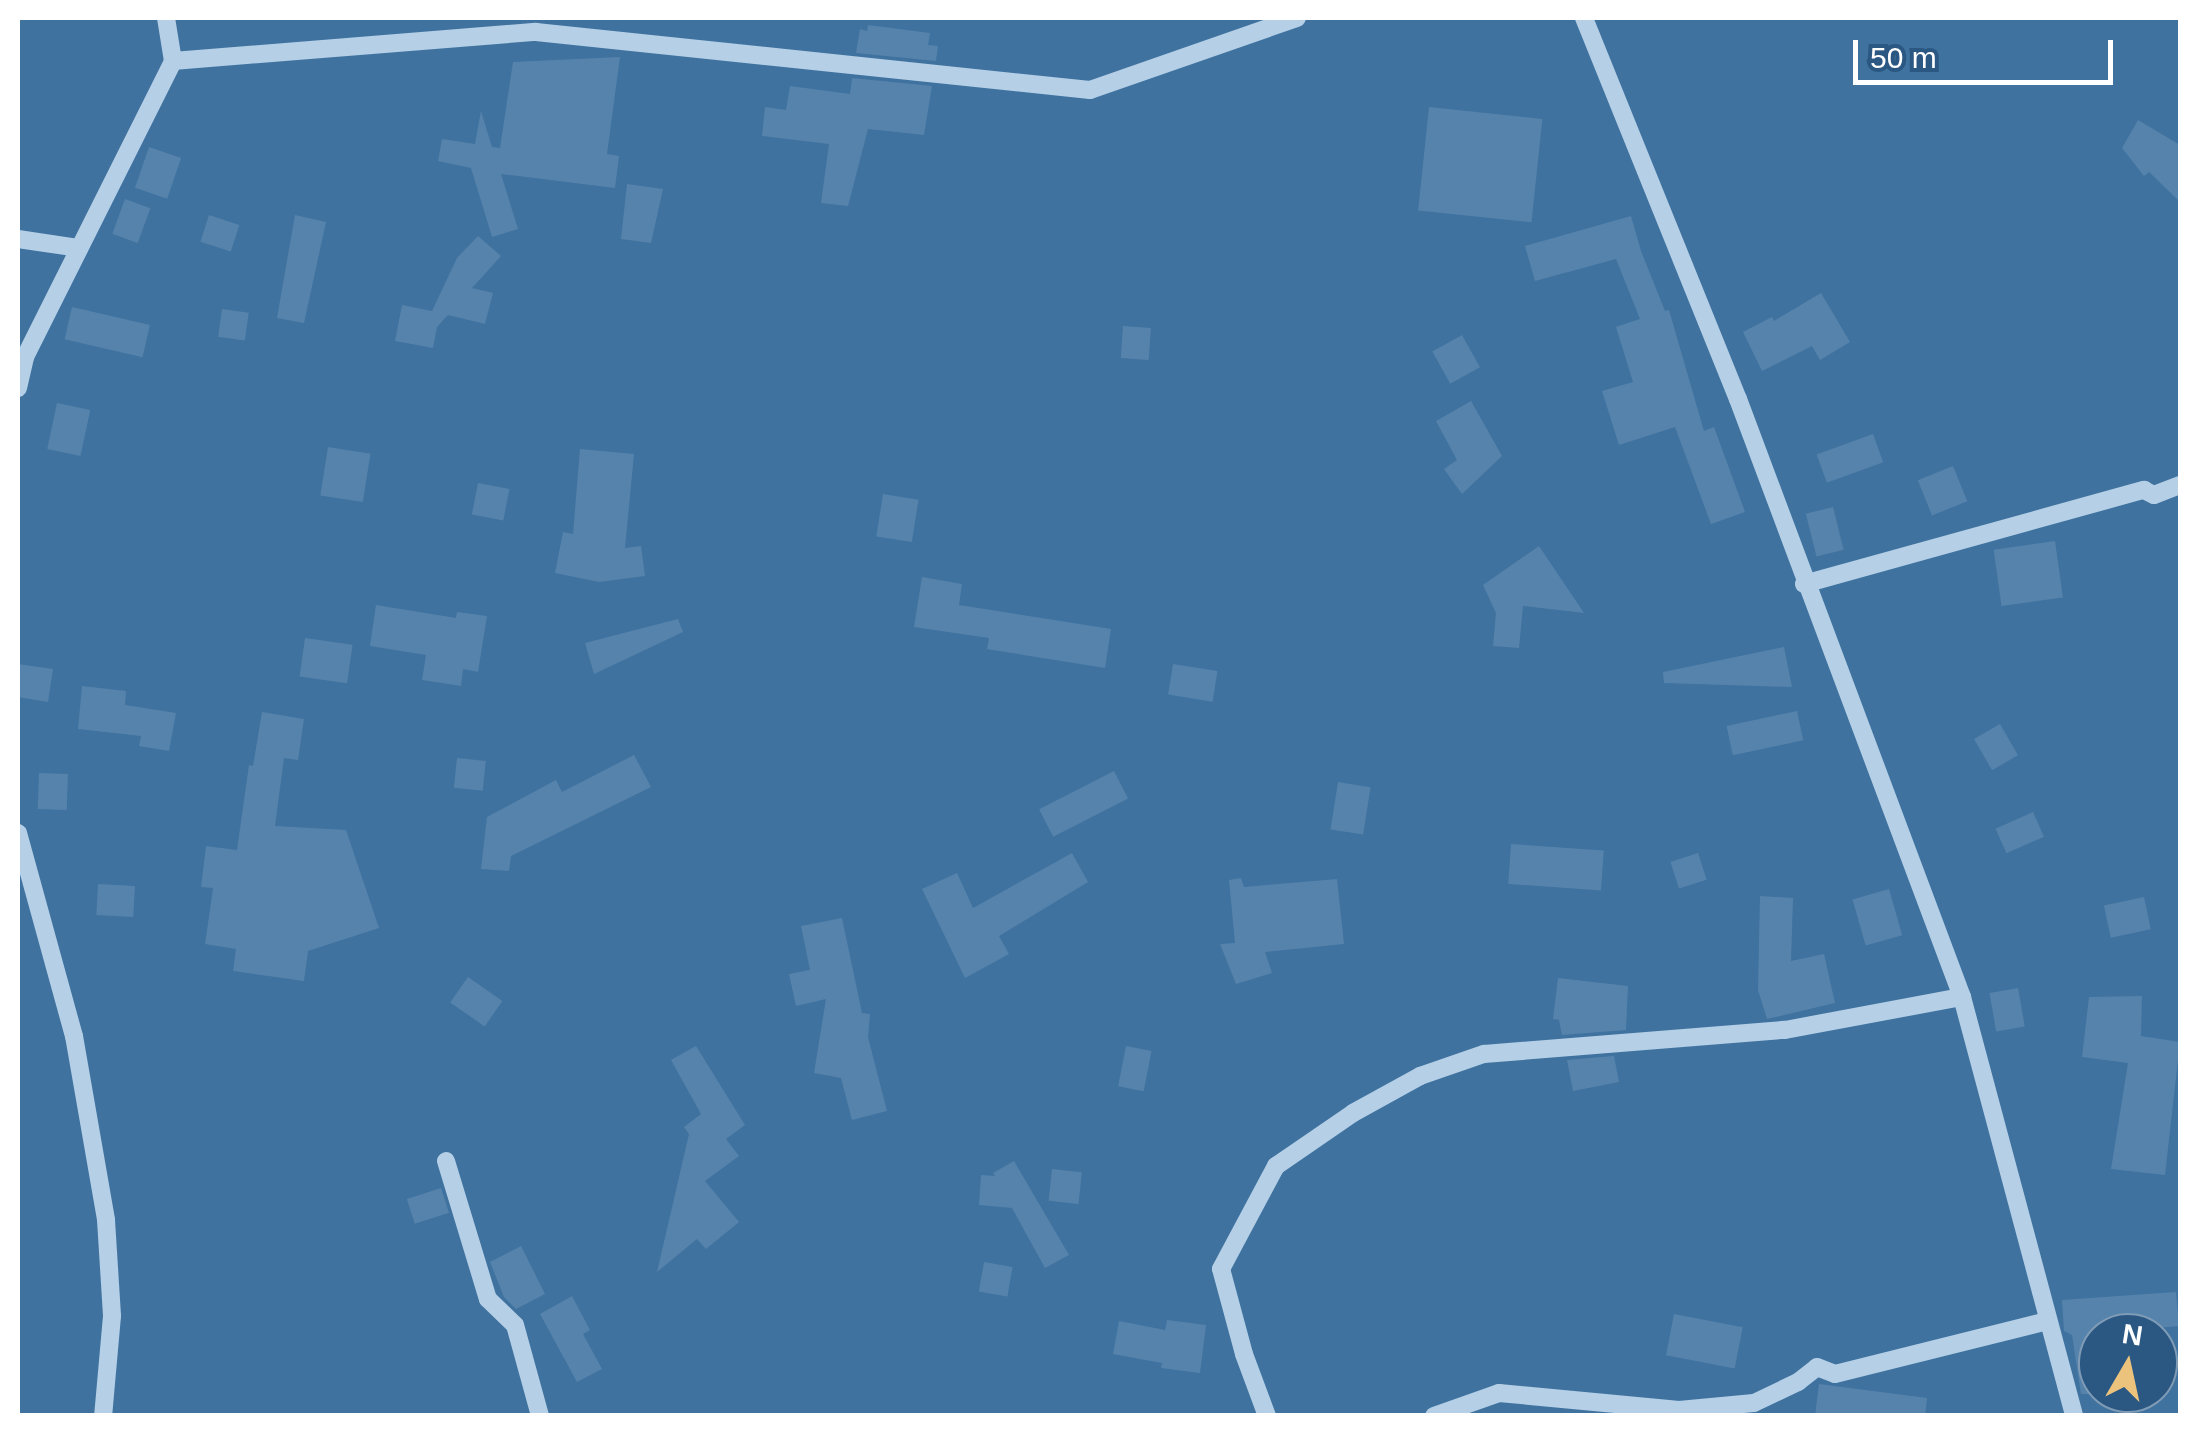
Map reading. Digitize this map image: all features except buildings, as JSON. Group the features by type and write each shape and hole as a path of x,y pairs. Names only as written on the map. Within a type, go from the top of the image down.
{"street":[{"path":"18,388 24,357 173,61 166,18"},
{"path":"173,61 536,32 1090,90 1297,18"},
{"path":"1584,18 1738,399 1804,584 1872,751 1962,997 2074,1416"},
{"path":"18,239 79,248"},
{"path":"1804,584 2144,490 2154,494 2180,486"},
{"path":"18,833 74,1036 106,1220 112,1316 104,1416"},
{"path":"1267,1416 1244,1354 1222,1269 1276,1166 1353,1113 1420,1076 1484,1054 1784,1030 1962,997"},
{"path":"446,1161 488,1300 515,1326 540,1416"},
{"path":"1434,1416 1498,1394 1679,1410 1754,1403 1798,1382 1817,1367 1835,1374 2047,1321"}],"shaded area":[{"path":"18,18 2180,18 2180,1415 18,1415"}]}
